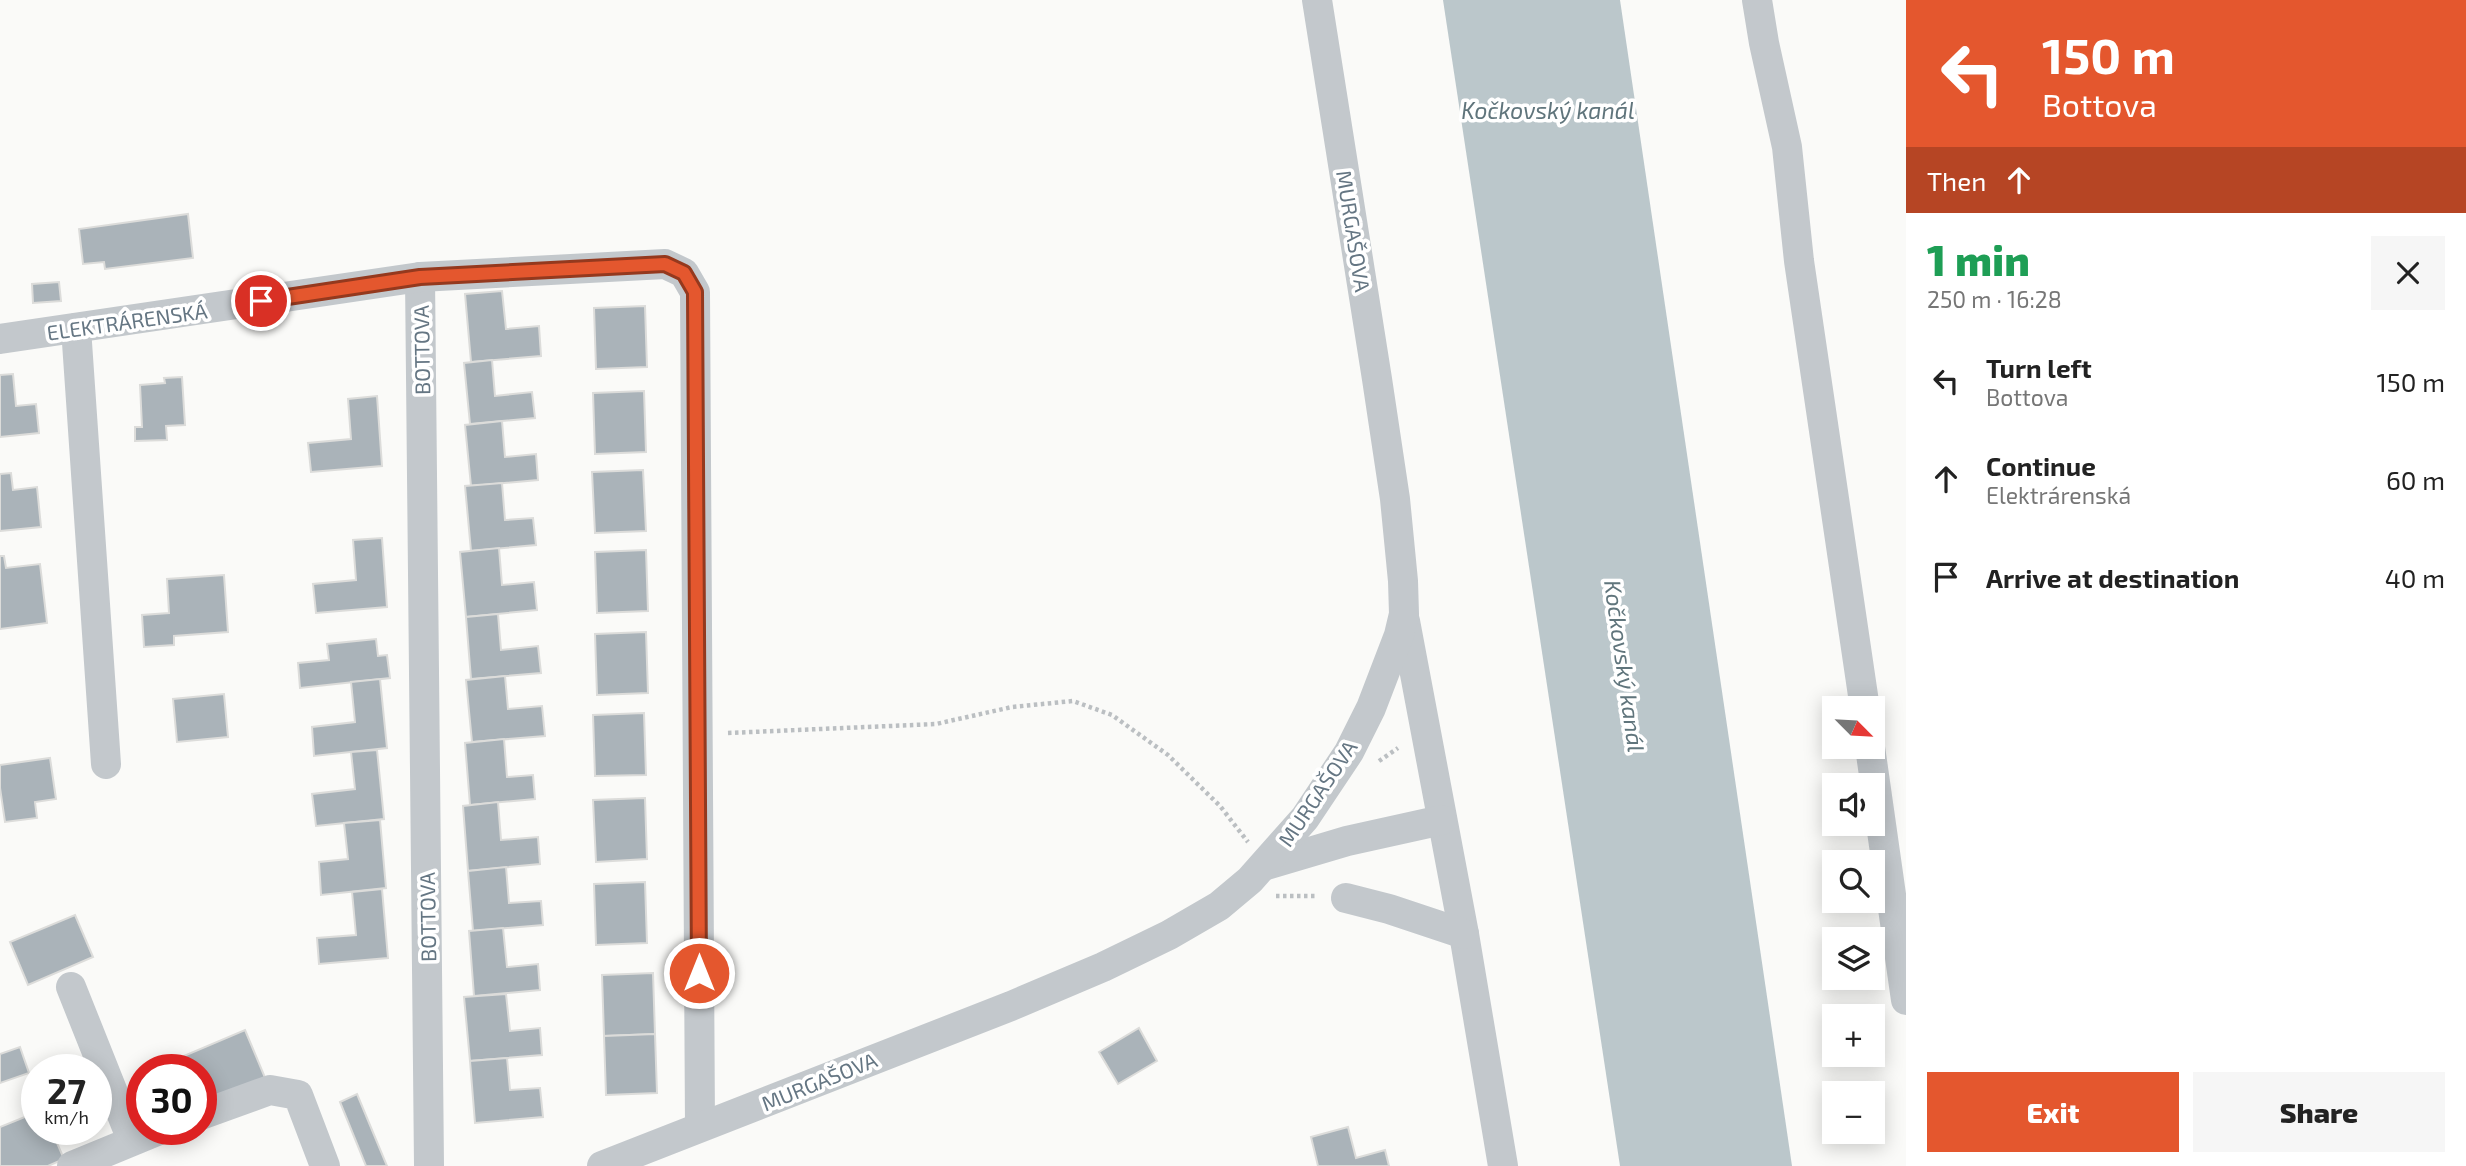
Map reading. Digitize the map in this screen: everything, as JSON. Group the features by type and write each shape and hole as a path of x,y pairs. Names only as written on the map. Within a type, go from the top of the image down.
{"street":[{"name":"MURGAŠOVA","path":"602,1166 1103,967 1169,935 1231,898 1265,865 1305,818 1349,752 1388,666 1404,614 1395,499 1317,0"},
{"path":"1758,0 1764,43 1787,147 1799,261 1863,696"},
{"name":"BOTTOVA","path":"429,1166 420,277 665,264 684,273 695,292 700,1126"},
{"name":"ELEKTRÁRENSKÁ","path":"0,339 420,277"},
{"path":"76,328 106,764"},
{"path":"1404,614 1464,934 1503,1166"},
{"path":"1872,760 1906,1000"},
{"path":"1265,865 1347,841 1442,820"},
{"path":"1346,898 1401,912 1464,934"},
{"path":"71,987 126,1125"},
{"path":"217,1109 270,1090 298,1095 325,1166"},
{"path":"72,1166 126,1143"}],"path":[{"path":"698,733 785,732 936,724 1012,707 1073,701 1112,715 1168,755 1220,806 1265,865"},
{"path":"1231,898 1292,895 1346,898"}],"water":[{"name":"Kočkovský kanál","path":"1443,0 1620,0 1792,1166 1620,1166"}],"building":[{"path":"188,214 193,258 105,269 104,262 83,264 79,229"},
{"path":"59,282 61,301 33,303 32,284"},
{"path":"502,291 506,329 539,326 541,356 471,362 465,294"},
{"path":"645,306 647,367 596,369 594,308"},
{"path":"492,360 495,396 532,392 535,418 470,424 464,363"},
{"path":"13,374 16,406 36,404 39,433 0,437 0,375"},
{"path":"182,377 185,425 166,426 167,440 135,441 135,427 142,427 140,385 165,383 164,378"},
{"path":"644,391 646,452 595,454 593,393"},
{"path":"377,396 382,466 311,472 308,443 351,439 348,399"},
{"path":"502,421 505,457 536,454 538,480 471,486 465,425"},
{"path":"643,470 646,531 595,533 592,472"},
{"path":"11,473 13,490 37,487 41,527 0,531 0,474"},
{"path":"502,483 505,520 533,518 536,545 471,551 465,486"},
{"path":"382,538 387,607 316,613 313,584 356,580 353,540"},
{"path":"499,548 502,585 534,582 537,610 466,617 460,552"},
{"path":"646,550 648,611 597,613 595,552"},
{"path":"0,556 4,556 6,568 40,564 47,623 0,629"},
{"path":"224,575 228,632 174,636 174,645 144,647 142,615 169,613 167,579"},
{"path":"498,614 501,650 538,646 541,673 471,679 466,617"},
{"path":"646,632 648,693 597,695 595,634"},
{"path":"376,639 378,656 387,655 390,678 300,688 298,663 329,660 327,644"},
{"path":"505,676 508,709 542,706 545,736 472,742 466,680"},
{"path":"380,679 387,748 314,756 312,727 355,722 351,682"},
{"path":"224,694 228,737 177,742 173,699"},
{"path":"644,713 646,775 595,776 593,715"},
{"path":"504,739 507,777 533,775 535,799 470,805 465,743"},
{"path":"377,750 384,819 316,826 312,794 355,789 351,752"},
{"path":"50,758 56,799 35,802 37,818 5,822 0,765"},
{"path":"645,798 647,859 596,862 593,800"},
{"path":"498,802 501,840 538,837 540,864 468,871 463,806"},
{"path":"380,820 386,888 321,895 319,862 348,859 344,823"},
{"path":"506,867 509,903 541,901 543,925 473,931 468,871"},
{"path":"645,882 647,943 596,945 594,884"},
{"path":"382,889 388,958 319,964 317,938 356,935 352,892"},
{"path":"75,915 93,957 28,985 10,942"},
{"path":"503,928 507,967 538,964 540,990 474,996 469,931"},
{"path":"653,973 655,1034 604,1036 602,975"},
{"path":"506,994 510,1031 540,1028 542,1055 470,1061 464,997"},
{"path":"1139,1028 1157,1061 1118,1084 1099,1052"},
{"path":"245,1030 266,1080 217,1100 217,1054 188,1054"},
{"path":"655,1034 657,1093 606,1095 604,1036"},
{"path":"20,1047 22,1054 21,1076 0,1083 0,1054"},
{"path":"507,1058 510,1090 540,1088 543,1117 475,1123 470,1061"},
{"path":"357,1094 387,1166 366,1166 340,1102"},
{"path":"21,1118 21,1145 58,1145 64,1159 48,1166 0,1166 0,1127"},
{"path":"1348,1127 1356,1158 1385,1150 1389,1166 1318,1166 1311,1137"}],"route":[{"path":"261,301 420,277 665,264 684,273 695,292 699,973"}]}
